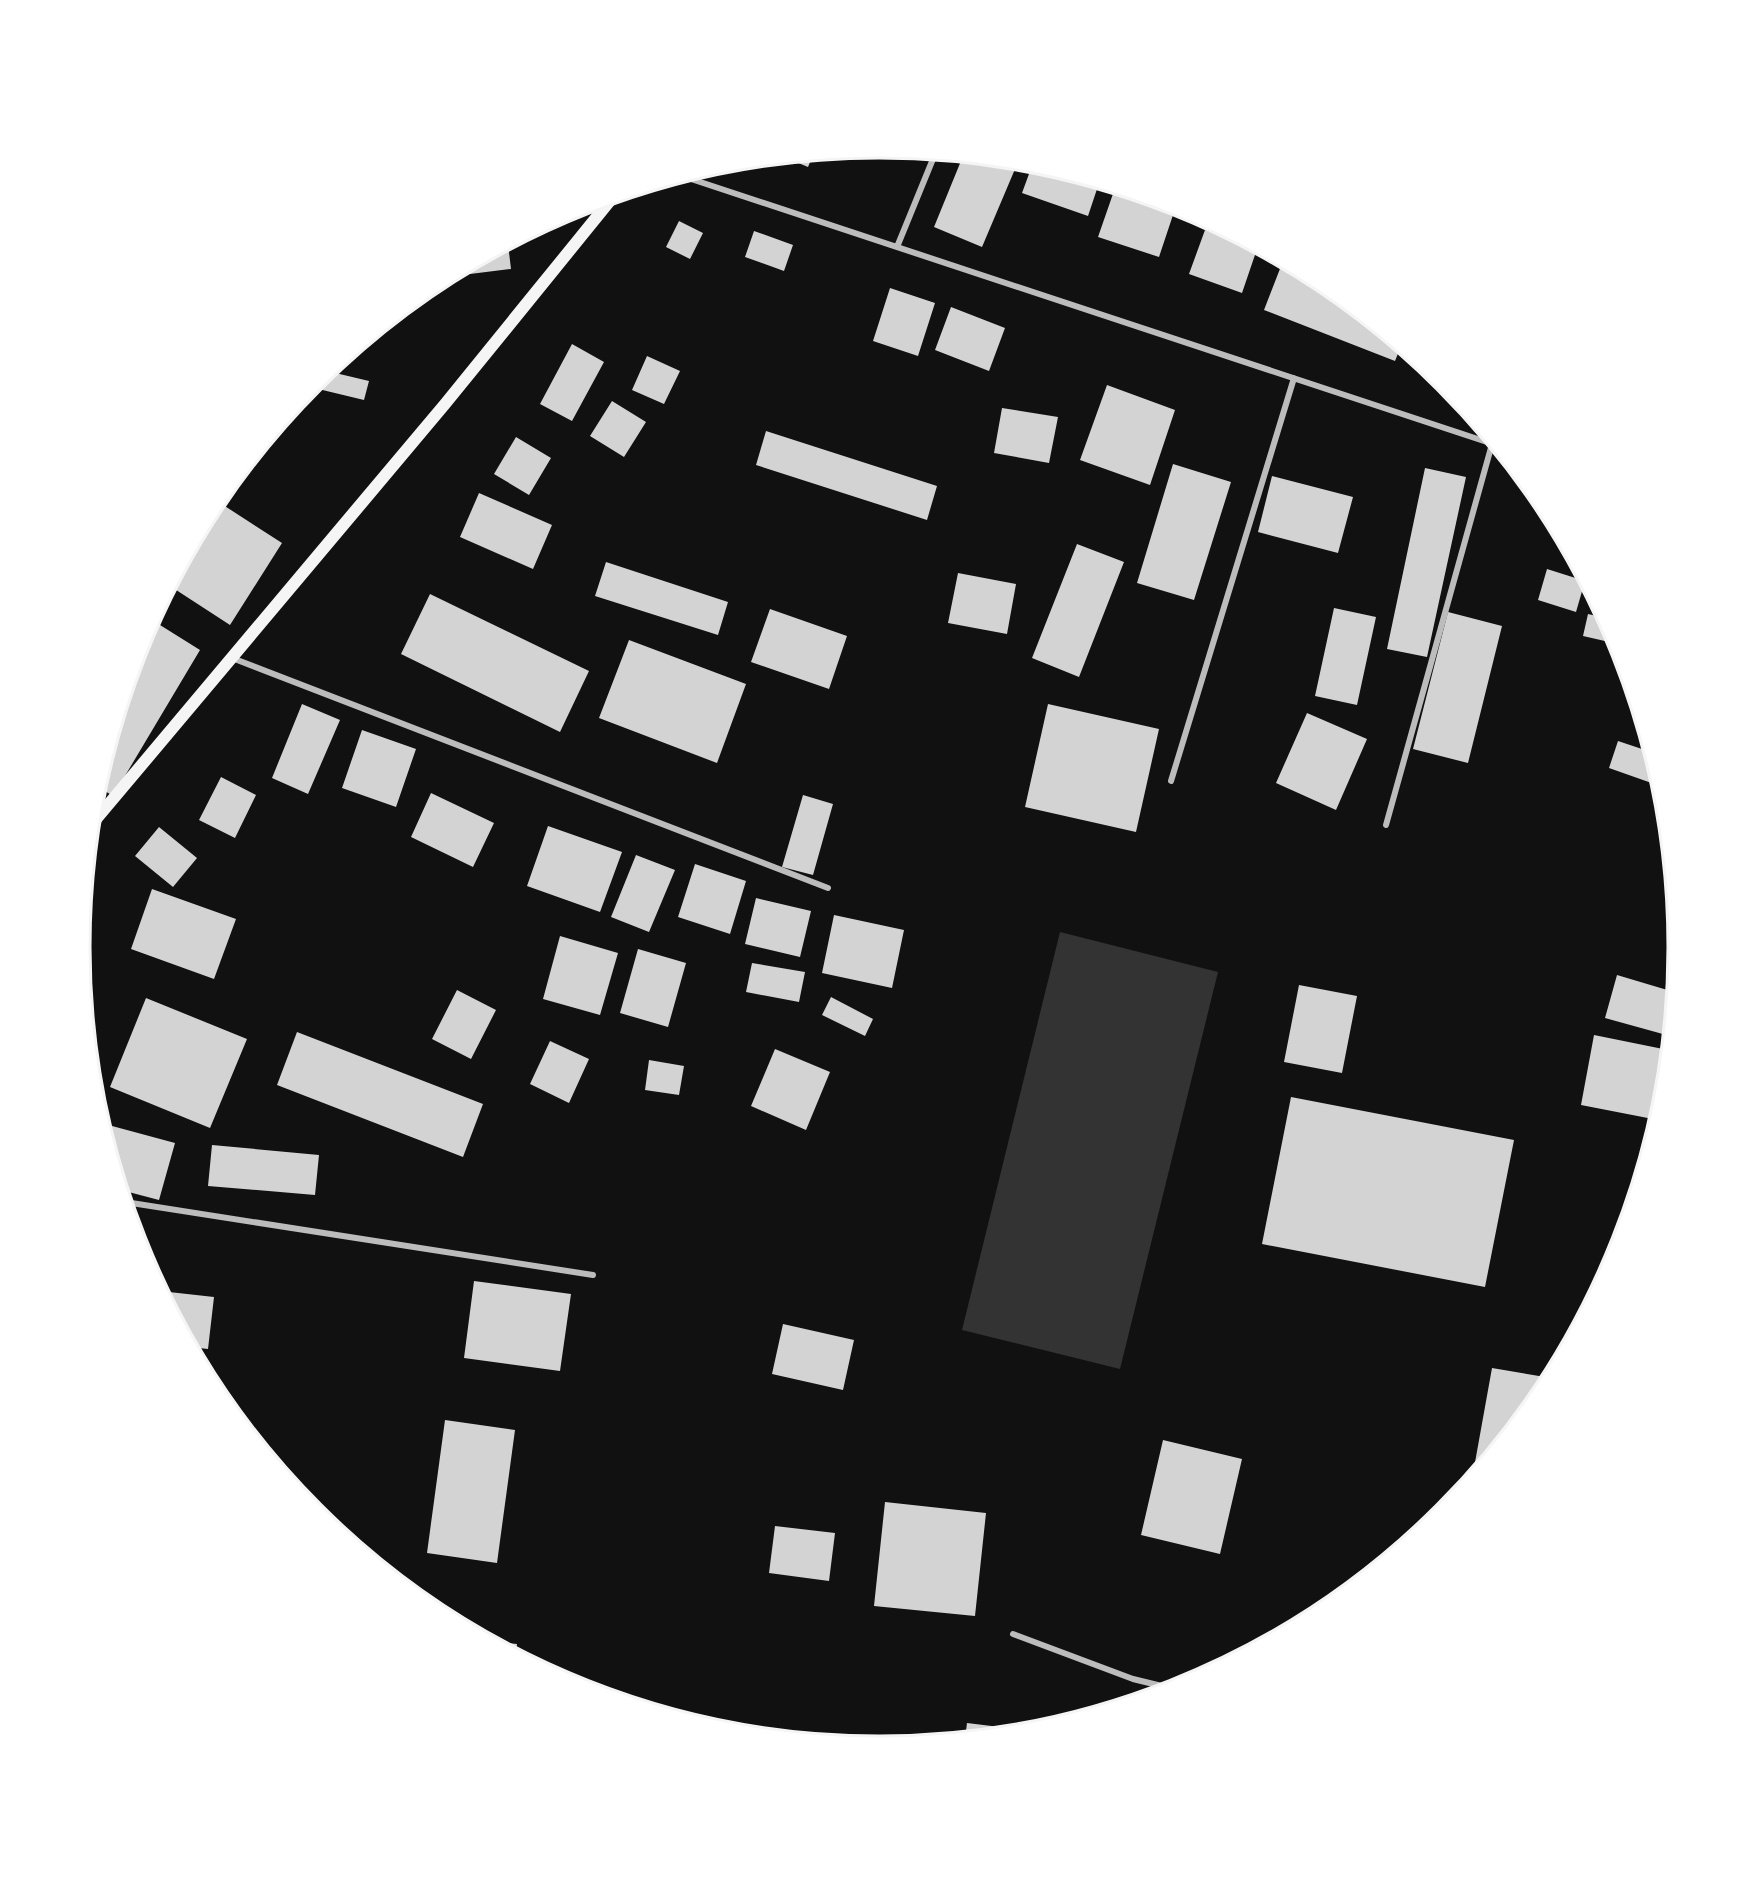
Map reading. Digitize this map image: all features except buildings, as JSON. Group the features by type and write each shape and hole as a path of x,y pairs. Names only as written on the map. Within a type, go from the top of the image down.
{"main road":[{"path":"102,812 445,404 604,208"}],"street":[{"path":"897,247 932,160"},
{"path":"696,180 1483,440"},
{"path":"1172,781 1294,378"},
{"path":"1386,825 1492,451"},
{"path":"231,658 828,888"},
{"path":"133,1203 593,1275"},
{"path":"1013,1634 1133,1679 1158,1685"}],"shaded area":[{"path":"1060,932 1218,972 1120,1369 962,1330"}]}
